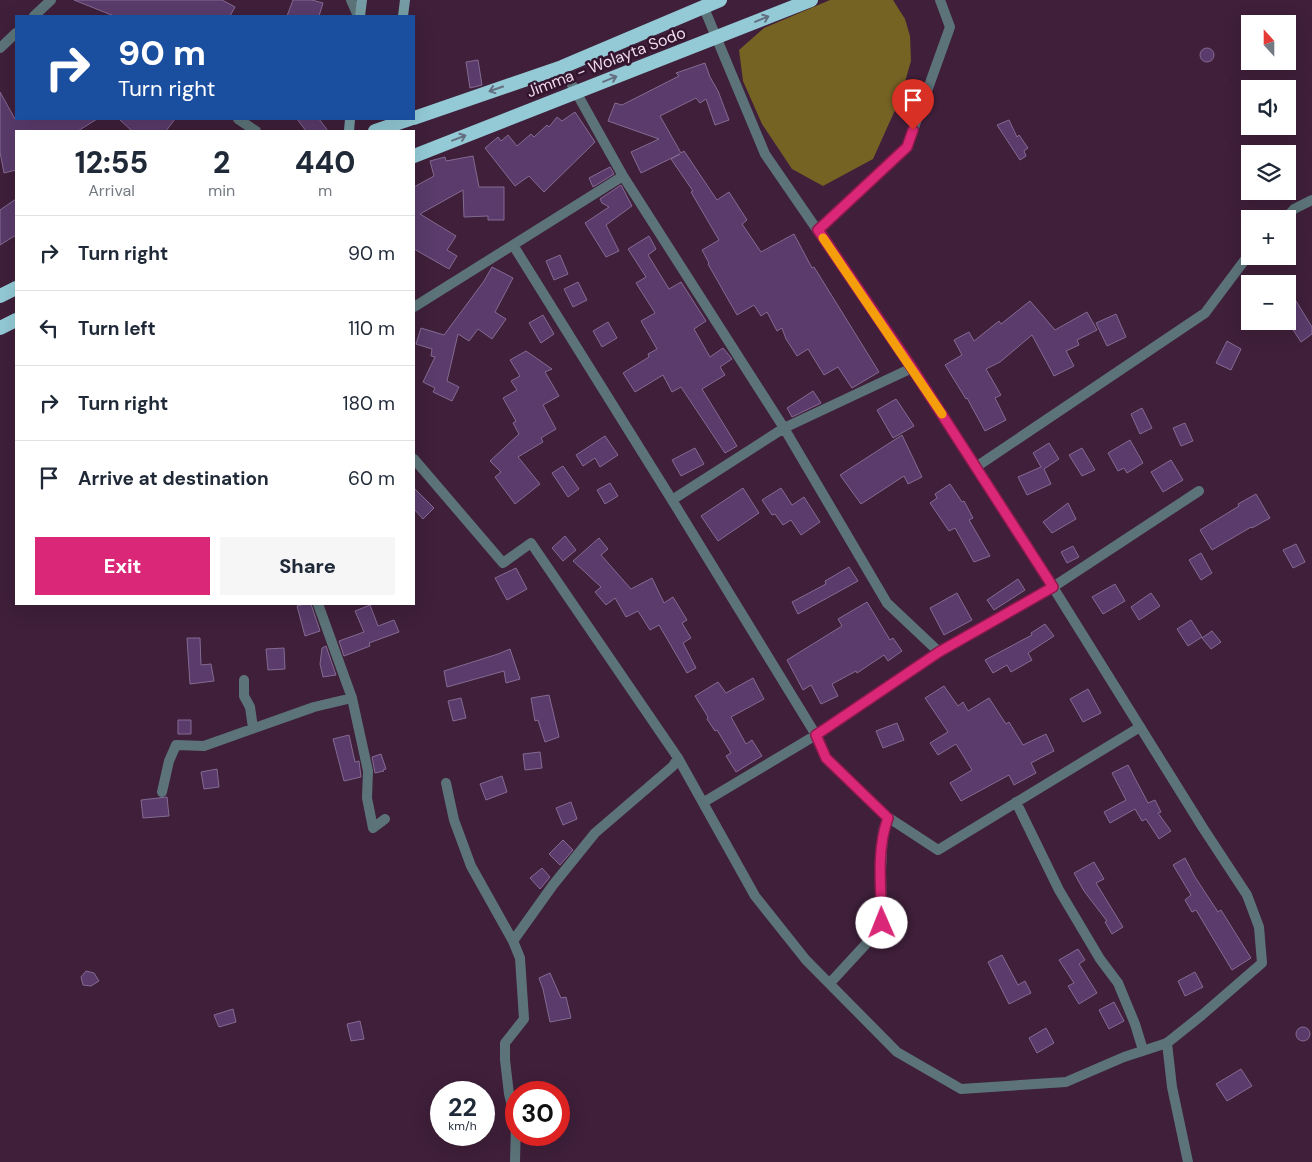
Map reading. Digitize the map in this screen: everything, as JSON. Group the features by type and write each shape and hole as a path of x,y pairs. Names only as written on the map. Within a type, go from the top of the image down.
{"highway":[{"name":"Jimma - Wolayta Sodo","path":"415,117 562,67 720,0"},
{"name":"Jimma - Wolayta Sodo","path":"415,156 811,0"},
{"name":"Jimma - Wolayta Sodo","path":"378,130 406,120"},
{"path":"0,296 15,288"},
{"path":"0,328 15,320"}],"main road":[{"path":"359,15 362,0"},
{"path":"403,15 405,0"}],"street":[{"path":"35,15 51,0"},
{"path":"351,0 358,15"},
{"path":"818,230 907,147 950,28 940,0"},
{"path":"415,460 503,563 531,543 678,758 755,896 806,960 897,1052 961,1089 1066,1082 1143,1050 1167,1043 1262,963 1260,928 1247,895 976,466 912,368 765,154 704,8"},
{"path":"0,48 12,40"},
{"path":"562,67 624,176 784,428 887,603 939,652"},
{"path":"240,120 254,130"},
{"path":"415,305 624,176"},
{"path":"1293,210 1312,200"},
{"path":"512,245 672,500 816,735 826,758 886,816 938,850 1140,727"},
{"path":"976,466 1205,313 1241,265"},
{"path":"672,500 784,428 912,368"},
{"path":"704,802 816,735 939,652 1053,587 1199,491"},
{"path":"318,605 352,698 368,771 367,798 373,828 384,819"},
{"path":"244,680 244,696 250,707 253,728"},
{"path":"162,792 169,762 176,745 204,746 314,707 352,698"},
{"path":"513,940 553,885 595,833 673,766 678,758"},
{"path":"446,783 454,820 471,866 513,940 520,958 524,1019 505,1043 509,1094 516,1122 515,1162"},
{"path":"1016,802 1059,890 1100,959 1118,983 1135,1024 1143,1050"},
{"path":"830,983 866,944 882,923 881,871 884,831 888,818 886,816"},
{"path":"1167,1043 1172,1087 1188,1162"}],"shaded area":[{"path":"830,0 893,0 905,19 910,36 911,61 900,99 873,159 823,186 792,169 762,124 743,81 739,50 764,28"}],"building":[{"path":"74,0 222,0 235,7 231,15 112,15"},
{"path":"293,0 312,0 323,3 319,15 287,15"},
{"path":"1207,48 1212,50 1214,55 1212,60 1207,62 1202,60 1200,55 1202,50"},
{"path":"478,60 482,85 470,88 466,62"},
{"path":"705,63 729,120 715,125 706,99 700,103 696,98 660,116 681,153 684,151 717,200 729,192 747,220 742,224 761,252 794,234 812,268 814,267 879,372 852,388 838,367 824,375 808,349 797,356 786,339 782,328 777,331 767,312 761,316 754,305 737,315 702,250 719,240 691,192 693,191 671,159 680,154 641,173 631,152 659,139 608,121 615,103 622,105 679,76 676,73"},
{"path":"0,92 15,120 95,120 80,130 15,130 15,170 4,173 0,152"},
{"path":"575,112 595,142 544,192 529,176 515,186 485,148 498,137 501,141 508,135 517,146 531,134 534,137 547,125 549,127 557,117 562,121"},
{"path":"120,120 174,120 167,130 131,130"},
{"path":"298,120 320,120 327,130 305,130"},
{"path":"1009,120 1017,137 1019,135 1028,148 1024,151 1026,156 1020,160 997,125"},
{"path":"473,156 479,187 504,187 504,220 488,220 488,216 464,217 463,190 420,214 456,236 447,250 457,256 449,269 415,250 415,186 434,176 430,161 445,157 446,161"},
{"path":"610,167 614,174 593,187 589,178"},
{"path":"621,185 632,206 606,225 619,251 606,257 585,223 609,207 602,203 600,199"},
{"path":"15,200 15,236 0,245 0,210"},
{"path":"649,236 656,249 648,255 669,289 681,282 706,321 694,329 710,357 723,348 732,359 720,367 725,375 702,389 737,446 725,453 681,387 672,392 663,375 635,392 623,373 649,357 648,354 657,349 641,321 655,313 636,283 646,277 628,249"},
{"path":"560,255 568,274 554,280 546,261"},
{"path":"492,267 513,278 495,312 506,319 492,339 478,329 469,341 458,334 447,381 459,387 452,401 433,392 435,388 423,382 435,357 431,356 432,349 416,344 421,328 444,335 484,281"},
{"path":"578,282 587,300 573,307 564,289"},
{"path":"1030,301 1055,330 1087,312 1097,330 1077,340 1079,345 1066,351 1074,366 1054,376 1032,335 1000,362 986,369 1001,395 995,398 1006,420 985,431 967,398 945,365 962,355 954,340 969,332 974,341 999,321 1001,324"},
{"path":"1296,301 1312,327 1312,334 1301,342 1293,330 1296,330"},
{"path":"1116,314 1126,337 1107,346 1096,323"},
{"path":"543,315 554,334 541,343 529,323"},
{"path":"608,322 617,338 602,347 593,331"},
{"path":"1227,341 1241,349 1231,370 1216,363"},
{"path":"526,351 552,369 545,372 559,396 543,405 556,429 541,438 543,442 518,457 540,484 515,504 495,477 501,472 490,461 519,434 513,423 516,421 503,398 517,390 511,381 520,376 510,360"},
{"path":"813,391 821,403 792,417 787,408"},
{"path":"896,399 914,426 893,438 877,410"},
{"path":"1142,408 1152,428 1140,434 1131,414"},
{"path":"1185,423 1193,441 1181,446 1173,428"},
{"path":"902,435 922,477 908,484 904,476 861,504 840,475"},
{"path":"605,436 618,455 600,467 595,458 583,466 576,455"},
{"path":"1130,440 1143,463 1127,473 1124,468 1118,471 1108,453"},
{"path":"1049,443 1059,459 1044,469 1051,484 1027,495 1018,477 1041,467 1033,453"},
{"path":"695,448 704,464 681,476 672,460"},
{"path":"1082,448 1095,470 1082,476 1069,455"},
{"path":"1171,460 1183,480 1163,492 1151,472"},
{"path":"563,466 579,489 568,497 552,473"},
{"path":"610,483 618,496 605,504 597,490"},
{"path":"950,484 962,502 964,501 973,518 969,520 990,556 974,562 955,528 949,531 930,503 937,498 935,494"},
{"path":"743,488 759,513 718,541 701,516"},
{"path":"781,488 792,505 804,497 820,522 801,535 791,520 783,525 775,514 772,515 762,500"},
{"path":"415,489 434,508 423,519 415,510"},
{"path":"1256,494 1270,518 1212,550 1200,530"},
{"path":"1068,503 1076,519 1052,533 1043,522"},
{"path":"565,536 576,550 563,561 552,548"},
{"path":"599,538 608,549 601,555 631,589 652,578 664,603 673,597 687,620 682,623 691,638 683,643 696,668 687,673 659,625 650,630 638,611 626,617 615,598 606,605 595,592 601,587 573,561"},
{"path":"1296,544 1305,562 1293,568 1283,550"},
{"path":"1073,546 1079,557 1067,563 1061,552"},
{"path":"1201,553 1212,573 1201,580 1189,560"},
{"path":"849,567 858,581 798,614 792,602 826,584 825,581"},
{"path":"516,568 527,589 507,600 495,578"},
{"path":"1018,579 1025,590 994,610 987,600"},
{"path":"1115,584 1125,601 1103,614 1092,597"},
{"path":"957,593 972,620 944,635 930,608"},
{"path":"1151,593 1160,606 1139,620 1131,607"},
{"path":"867,602 890,640 893,638 902,651 888,661 884,655 857,673 856,671 832,684 838,696 821,704 811,685 803,690 787,660 842,626 838,619"},
{"path":"311,605 320,631 305,636 297,606"},
{"path":"370,605 378,626 394,620 399,632 369,643 370,646 344,656 339,641 364,632 355,611"},
{"path":"1191,620 1202,637 1188,646 1177,629"},
{"path":"1045,624 1054,636 1028,653 1032,660 1011,672 1007,665 993,673 985,660 1032,635 1031,633"},
{"path":"1212,631 1221,642 1211,649 1202,638"},
{"path":"187,638 200,638 201,665 211,664 214,681 190,684"},
{"path":"326,646 336,675 323,677 320,664 322,648"},
{"path":"284,648 285,669 268,670 266,649"},
{"path":"510,649 520,679 506,683 504,671 447,687 444,671"},
{"path":"753,678 764,699 731,717 746,744 752,740 762,756 736,772 726,756 731,753 717,730 715,731 707,719 708,717 695,696 718,682 726,693"},
{"path":"944,686 958,706 963,702 968,711 989,698 1006,724 1009,722 1023,745 1046,734 1054,751 1031,763 1036,773 1014,785 1009,775 961,801 950,783 972,770 956,744 938,755 930,743 948,732 925,698"},
{"path":"1088,689 1101,713 1083,722 1070,699"},
{"path":"549,695 559,737 545,742 538,720 535,721 531,698"},
{"path":"461,698 466,718 453,721 448,701"},
{"path":"178,720 191,720 191,734 178,734"},
{"path":"897,723 904,740 883,748 876,731"},
{"path":"349,735 355,762 359,761 361,777 344,781 333,739"},
{"path":"540,752 542,768 525,770 523,754"},
{"path":"381,754 386,769 375,773 372,757"},
{"path":"1128,765 1148,803 1155,800 1161,812 1158,813 1171,831 1159,839 1146,819 1142,821 1135,809 1110,823 1104,812 1126,800 1112,773"},
{"path":"217,769 219,787 204,789 201,772"},
{"path":"502,776 507,792 486,800 480,784"},
{"path":"167,797 169,816 143,818 141,800"},
{"path":"571,802 577,819 563,825 556,808"},
{"path":"563,840 573,850 560,865 549,854"},
{"path":"1185,858 1218,912 1221,910 1251,958 1232,970 1196,910 1192,912 1185,900 1191,895 1173,865"},
{"path":"1094,862 1104,879 1096,883 1123,927 1112,934 1105,922 1107,921 1084,891 1074,873"},
{"path":"542,868 550,877 540,889 530,878"},
{"path":"1078,949 1085,960 1079,964 1097,993 1079,1004 1068,986 1074,983 1059,960"},
{"path":"1002,955 1018,985 1025,981 1031,993 1009,1004 988,962"},
{"path":"86,971 94,973 99,981 91,986 83,985 81,977"},
{"path":"1195,972 1203,987 1185,996 1178,981"},
{"path":"550,973 561,998 566,997 571,1018 550,1022 539,978"},
{"path":"1114,1002 1124,1021 1109,1029 1099,1010"},
{"path":"233,1009 236,1022 219,1027 214,1015"},
{"path":"360,1021 364,1039 351,1041 347,1024"},
{"path":"1303,1027 1308,1029 1310,1034 1308,1039 1303,1041 1298,1039 1296,1034 1298,1029"},
{"path":"1046,1028 1054,1043 1037,1053 1029,1038"},
{"path":"1241,1069 1252,1086 1227,1101 1216,1084"}],"slow traffic":[{"path":"823,238 942,414"}],"route":[{"path":"882,923 881,871 884,831 888,818 826,758 816,735 939,652 1053,587 912,368 818,230 907,147 913,130"}]}
